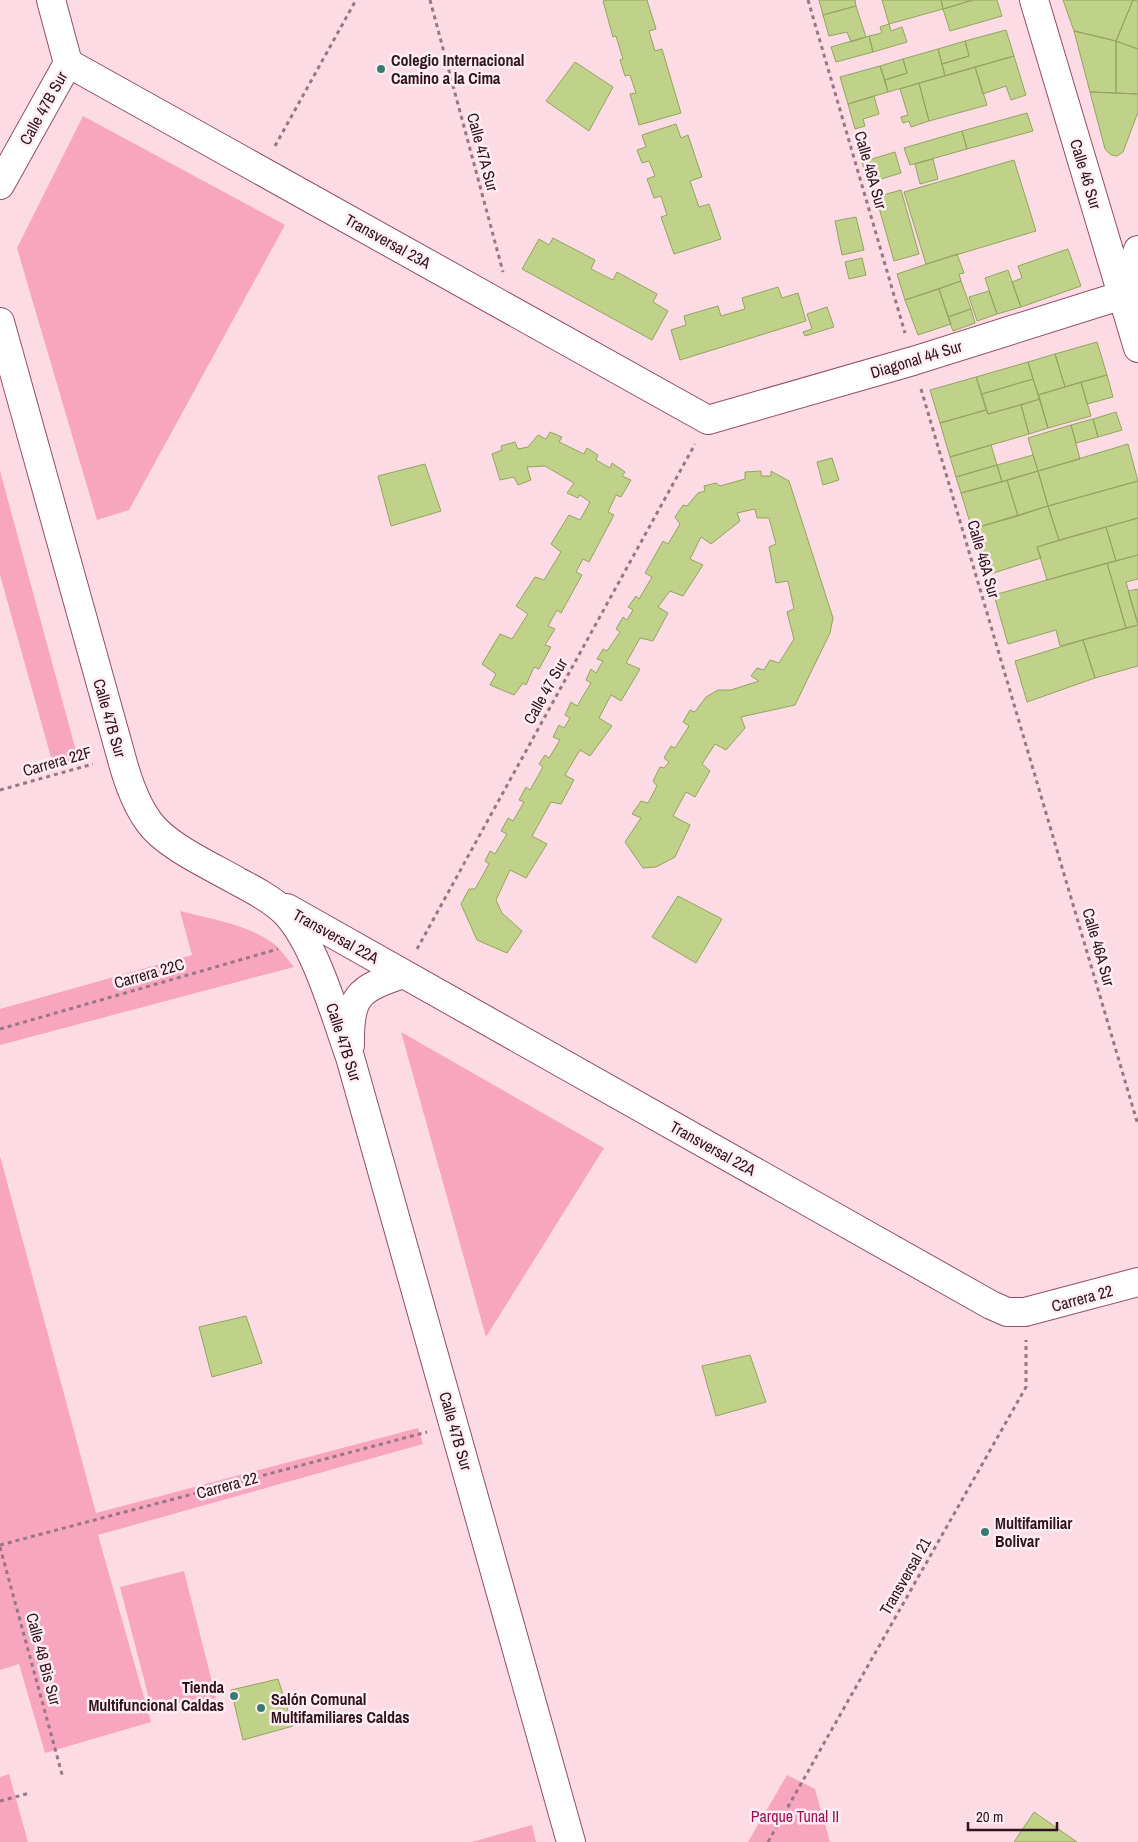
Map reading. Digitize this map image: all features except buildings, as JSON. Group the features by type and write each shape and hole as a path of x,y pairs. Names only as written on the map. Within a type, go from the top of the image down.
{"street":[{"name":"Calle 47B Sur","path":"0,184 68,63 51,0"},
{"name":"Calle 46 Sur","path":"1034,0 1130,296 1138,348"},
{"name":"Transversal 23A","path":"68,63 708,420"},
{"path":"1130,296 1138,250"},
{"name":"Diagonal 44 Sur","path":"708,420 1130,296"},
{"name":"Calle 47B Sur","path":"0,322 121,756 137,804 150,824 168,841 268,898 284,912 306,941 328,994 350,1057 571,1842"},
{"name":"Transversal 22A","path":"268,898 991,1305 1007,1312 1025,1312"},
{"name":"Transversal 22A","path":"350,1057 350,1026 354,1004 362,994 377,983 403,974"},
{"name":"Carrera 22","path":"1025,1312 1138,1282"}],"path":[{"path":"261,170 356,0"},
{"name":"Calle 47A Sur","path":"430,0 513,311"},
{"name":"Calle 46A Sur","path":"808,0 1138,1125"},
{"name":"Calle 47 Sur","path":"403,974 708,420"},
{"name":"Carrera 22F","path":"0,790 121,756"},
{"name":"Carrera 22C","path":"0,1029 306,941"},
{"name":"Transversal 21","path":"768,1842 1026,1387 1025,1312"},
{"name":"Carrera 22","path":"0,1546 454,1425"},
{"name":"Calle 48 Bis Sur","path":"0,1546 63,1778"},
{"path":"0,1801 30,1792"}],"green space":[{"path":"83,116 285,225 129,510 97,520 17,248"},
{"path":"0,471 79,762 54,768 0,575"},
{"path":"180,911 241,927 264,937 282,952 294,967 0,1045 0,1009 192,955"},
{"path":"401,1032 604,1148 486,1337"},
{"path":"0,1156 96,1513 418,1428 423,1444 98,1535 151,1722 45,1753 19,1664 0,1670"},
{"path":"184,1571 216,1698 153,1714 120,1587"},
{"path":"9,1774 28,1842 0,1842 0,1777"},
{"name":"Parque Tunal II","path":"787,1775 815,1789 830,1842 748,1842"},
{"path":"532,1825 536,1842 472,1842"}],"place":[{"name":"Colegio Internacional Camino a la Cima","path":"381,69"},
{"name":"Multifamiliar Bolivar","path":"985,1532"},
{"name":"Tienda Multifuncional Caldas","path":"234,1696"},
{"name":"Salón Comunal Multifamiliares Caldas","path":"261,1708"}]}
